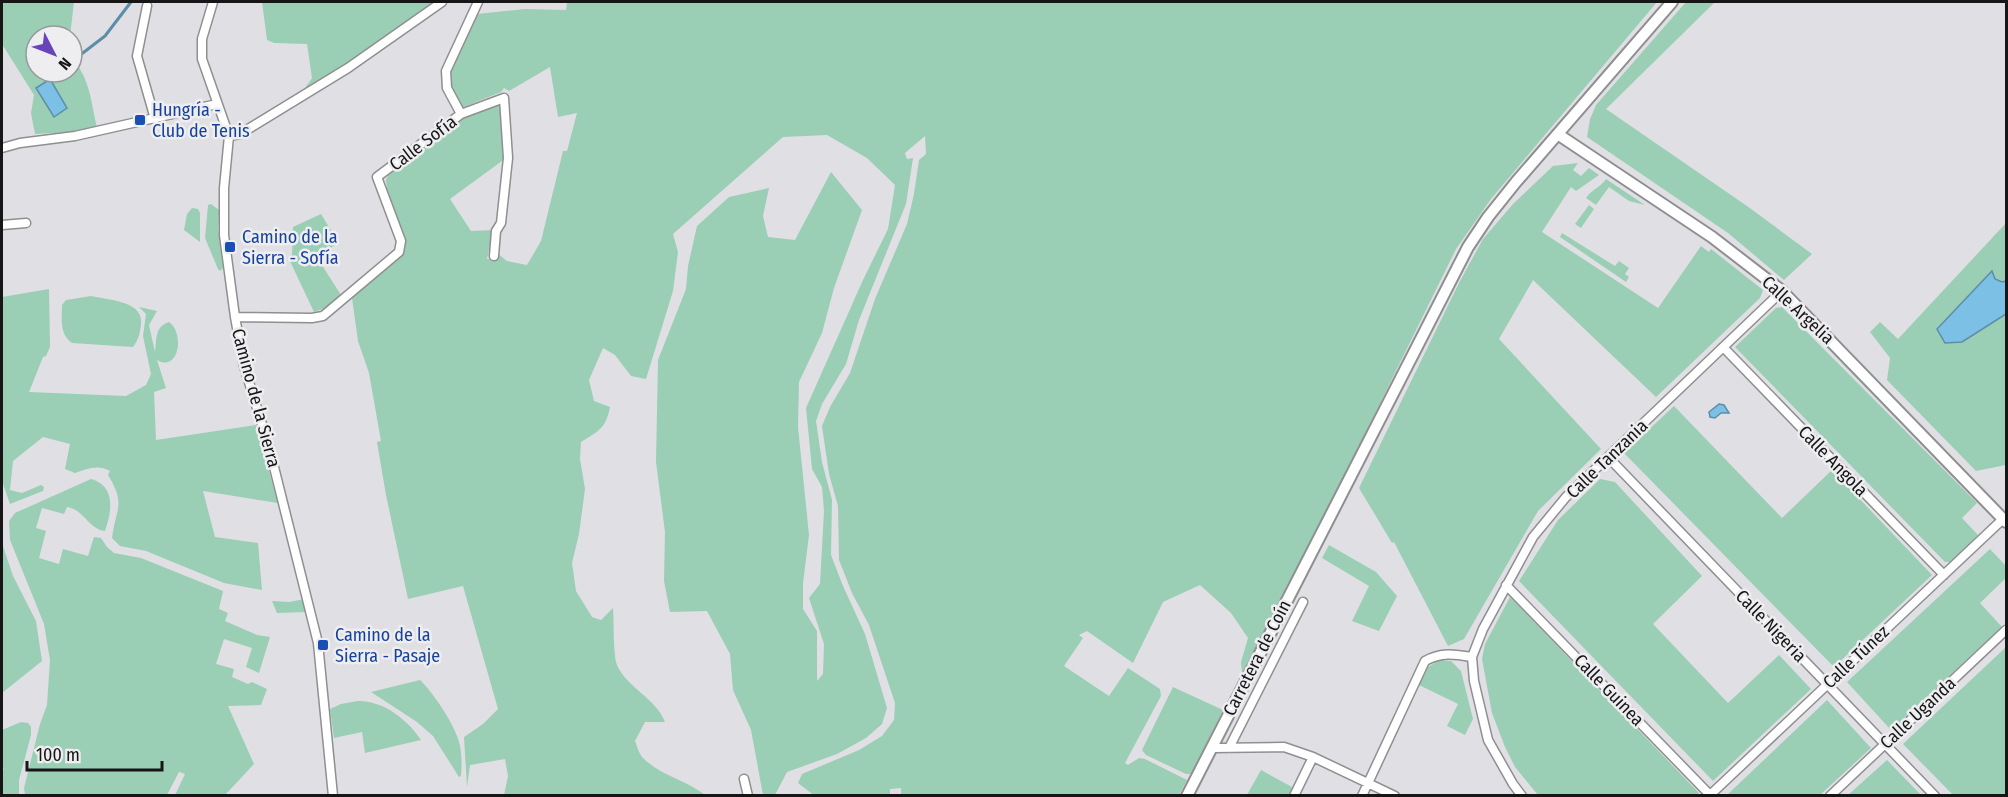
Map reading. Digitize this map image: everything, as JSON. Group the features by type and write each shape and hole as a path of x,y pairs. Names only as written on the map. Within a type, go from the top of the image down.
{"street":[{"name":"Camino de la Sierra","path":"213,2 202,39 202,59 229,136 224,235 234,317 243,366 269,447 319,646 333,795"},
{"path":"229,136 240,134 348,68 442,2"},
{"path":"461,114 447,88 446,71 478,2"},
{"name":"Carretera de Coín","path":"1186,795 1468,247 1502,200 1672,2"},
{"path":"147,6 137,56 155,119"},
{"name":"Calle Sofía","path":"234,317 312,318 323,316 399,252 401,242 377,177 461,114 504,98 508,158 501,223 496,231 494,256"},
{"path":"2,148 20,143 75,136 217,104"},
{"name":"Calle Argelia","path":"1559,135 1712,237 1782,291 2005,520"},
{"path":"2,225 26,223"},
{"name":"Calle Tanzania","path":"1472,657 1477,642 1533,537 1566,497 1782,291"},
{"name":"Calle Angola","path":"1723,347 1944,575"},
{"name":"Calle Nigeria","path":"1608,457 1935,795"},
{"name":"Calle Túnez","path":"1710,795 2005,520"},
{"name":"Calle Guinea","path":"1506,585 1710,795"},
{"path":"1229,748 1304,603"},
{"name":"Calle Uganda","path":"1830,795 2007,630"},
{"path":"1362,795 1366,782 1425,661 1435,655 1448,653 1472,657 1474,681 1488,740 1513,784 1522,795"},
{"path":"1211,748 1284,747 1313,757 1395,795"},
{"path":"1294,795 1313,757"},
{"path":"744,779 748,795"}],"green space":[{"path":"2,2 74,2 71,24 24,24 24,79 2,44"},
{"path":"262,2 433,2 383,39 303,91 312,78 307,44 274,43 267,40"},
{"path":"567,2 1657,2 1491,199 1456,249 1322,521 1242,673 1241,662 1248,638 1231,613 1200,585 1163,602 1133,663 1087,631 1079,635 1083,638 1064,666 1109,696 1128,668 1160,689 1161,696 1125,763 1128,765 1139,758 1145,759 1187,780 1179,795 901,796 901,788 890,789 890,795 815,796 798,783 802,774 859,750 882,736 894,720 895,703 869,625 852,593 839,560 838,506 829,474 822,426 830,407 850,373 875,299 907,224 919,160 926,154 925,136 905,153 907,159 913,158 906,204 859,320 846,364 822,404 816,421 822,462 832,500 831,555 865,634 887,708 882,724 866,738 837,754 787,772 775,795 763,795 751,730 733,690 730,654 707,611 670,612 664,581 665,532 656,462 658,360 686,289 688,266 697,226 729,197 769,188 763,216 768,237 795,240 831,172 862,210 834,288 822,333 799,382 798,427 809,535 803,583 803,609 817,631 817,681 823,674 824,644 809,598 820,584 824,511 822,487 812,469 806,408 888,229 895,185 867,158 827,135 783,137 673,234 678,252 673,291 646,379 631,376 615,355 603,348 589,380 594,401 610,407 601,428 581,442 580,459 585,489 579,534 572,563 576,591 592,617 601,620 613,608 617,665 627,680 655,706 665,722 645,722 635,741 640,754 650,764 705,795 504,795 508,776 505,759 470,765 467,787 464,737 483,724 498,709 463,586 408,599 386,495 377,442 381,441 369,373 358,341 352,298 401,256 405,244 387,189 386,180 390,171 416,154 457,121 500,103 506,158 450,199 471,231 493,230 487,259 496,258 498,254 507,261 527,265 541,241 563,151 567,151 577,113 558,117 550,67 509,91 504,88 501,92 461,108 452,89 449,75 477,14 525,9 566,10"},
{"path":"1686,2 1715,2 1606,109 1747,206 1812,254 1784,280 1728,233 1587,137 1590,119 1596,105"},
{"path":"84,77 97,128 35,134 31,113 34,95 27,84 84,84"},
{"path":"1578,163 1573,170 1581,176 1589,168 1599,175 1576,191 1571,187 1542,232 1658,308 1701,246 1709,252 1711,249 1763,290 1760,298 1656,397 1533,280 1499,339 1601,449 1538,511 1464,639 1448,646 1394,542 1392,543 1359,488 1459,283 1483,239 1513,204 1553,166"},
{"path":"1606,179 1645,205 1629,201 1609,187 1596,205 1586,198"},
{"path":"211,204 219,210 218,229 223,268 220,271 205,238 208,205"},
{"path":"1589,205 1594,209 1581,228 1575,224"},
{"path":"192,208 198,209 200,213 200,242 184,230 187,214"},
{"path":"321,214 338,242 318,259 341,295 326,308 314,312 288,257 292,255 293,227"},
{"path":"2006,223 2006,465 1976,471 1887,380 1890,358 1870,332 1880,322 1898,339"},
{"path":"1562,233 1615,266 1619,261 1629,268 1625,274 1629,277 1626,282 1560,237"},
{"path":"49,289 50,347 46,356 43,357 29,392 126,396 146,385 151,374 143,336 146,314 139,307 157,311 149,325 155,352 156,339 164,324 169,322 177,334 175,357 164,363 157,360 166,388 154,392 156,440 256,425 278,503 203,491 215,537 258,543 262,590 224,583 146,551 120,546 112,538 118,500 114,485 108,475 110,471 97,468 75,473 65,469 70,444 43,437 13,461 10,490 22,493 41,485 44,487 43,491 10,504 2,481 2,297"},
{"path":"91,296 124,303 137,310 141,324 139,336 133,347 72,343 68,339 62,326 62,305 66,300"},
{"path":"1782,307 1977,503 1962,518 1978,535 1950,562 1945,562 1735,347 1776,308"},
{"path":"1674,406 1782,518 1832,470 1932,575 1834,667 1624,453"},
{"path":"91,479 105,487 110,500 105,531 94,527 73,509 67,507 64,514 42,508 36,528 46,531 39,558 59,564 63,549 88,556 94,537 101,538 114,553 141,558 223,591 219,609 228,613 225,621 257,635 270,637 259,673 246,667 252,648 224,639 216,664 234,669 232,677 267,689 261,705 228,706 254,764 225,795 175,795 185,774 179,772 167,795 25,795 24,788 47,705 50,660 44,624 10,540 9,521 15,513"},
{"path":"1600,479 1615,482 1702,576 1653,624 1728,703 1779,655 1811,689 1713,781 1519,581 1558,520"},
{"path":"2,543 13,576 36,621 42,661 2,693"},
{"path":"1329,545 1376,572 1397,596 1379,631 1352,621 1369,586 1322,558"},
{"path":"1990,549 2006,566 2006,578 1980,603 2002,627 1891,730 1847,682"},
{"path":"1510,597 1699,793 1697,795 1538,795 1515,767 1505,747 1492,713 1482,659 1485,644"},
{"path":"305,599 307,612 277,613 272,601 289,602"},
{"path":"2006,647 2006,793 2004,796 1953,795 1903,744"},
{"path":"1440,660 1451,661 1461,671 1473,719 1465,735 1447,726 1458,704 1419,685 1428,667"},
{"path":"420,680 431,692 457,735 462,759 461,776 459,777 433,736 417,722 371,692"},
{"path":"1173,687 1223,710 1191,774 1186,774 1146,755 1142,750"},
{"path":"1827,700 1871,748 1820,795 1727,795"},
{"path":"358,701 386,708 402,718 421,740 365,753 362,732 334,738 330,709"},
{"path":"21,722 28,723 31,727 31,735 19,780 19,795 2,795 2,771 4,769 2,767 2,730"},
{"path":"1887,760 1921,795 1848,795"},
{"path":"1261,770 1292,787 1289,795 1247,795"}],"water":[{"path":"42,84 53,84 67,108 54,117 36,88"},
{"path":"1992,271 1995,279 2006,281 2006,314 1962,342 1945,343 1937,329"},
{"path":"1719,404 1724,405 1729,413 1721,413 1715,418 1710,417 1709,412"}],"waterway":[{"path":"84,52 105,36 131,2"}],"place":[{"name":"Hungría - Club de Tenis","path":"140,120"},
{"name":"Camino de la Sierra - Sofía","path":"230,247"},
{"name":"Camino de la Sierra - Pasaje","path":"323,645"}]}
